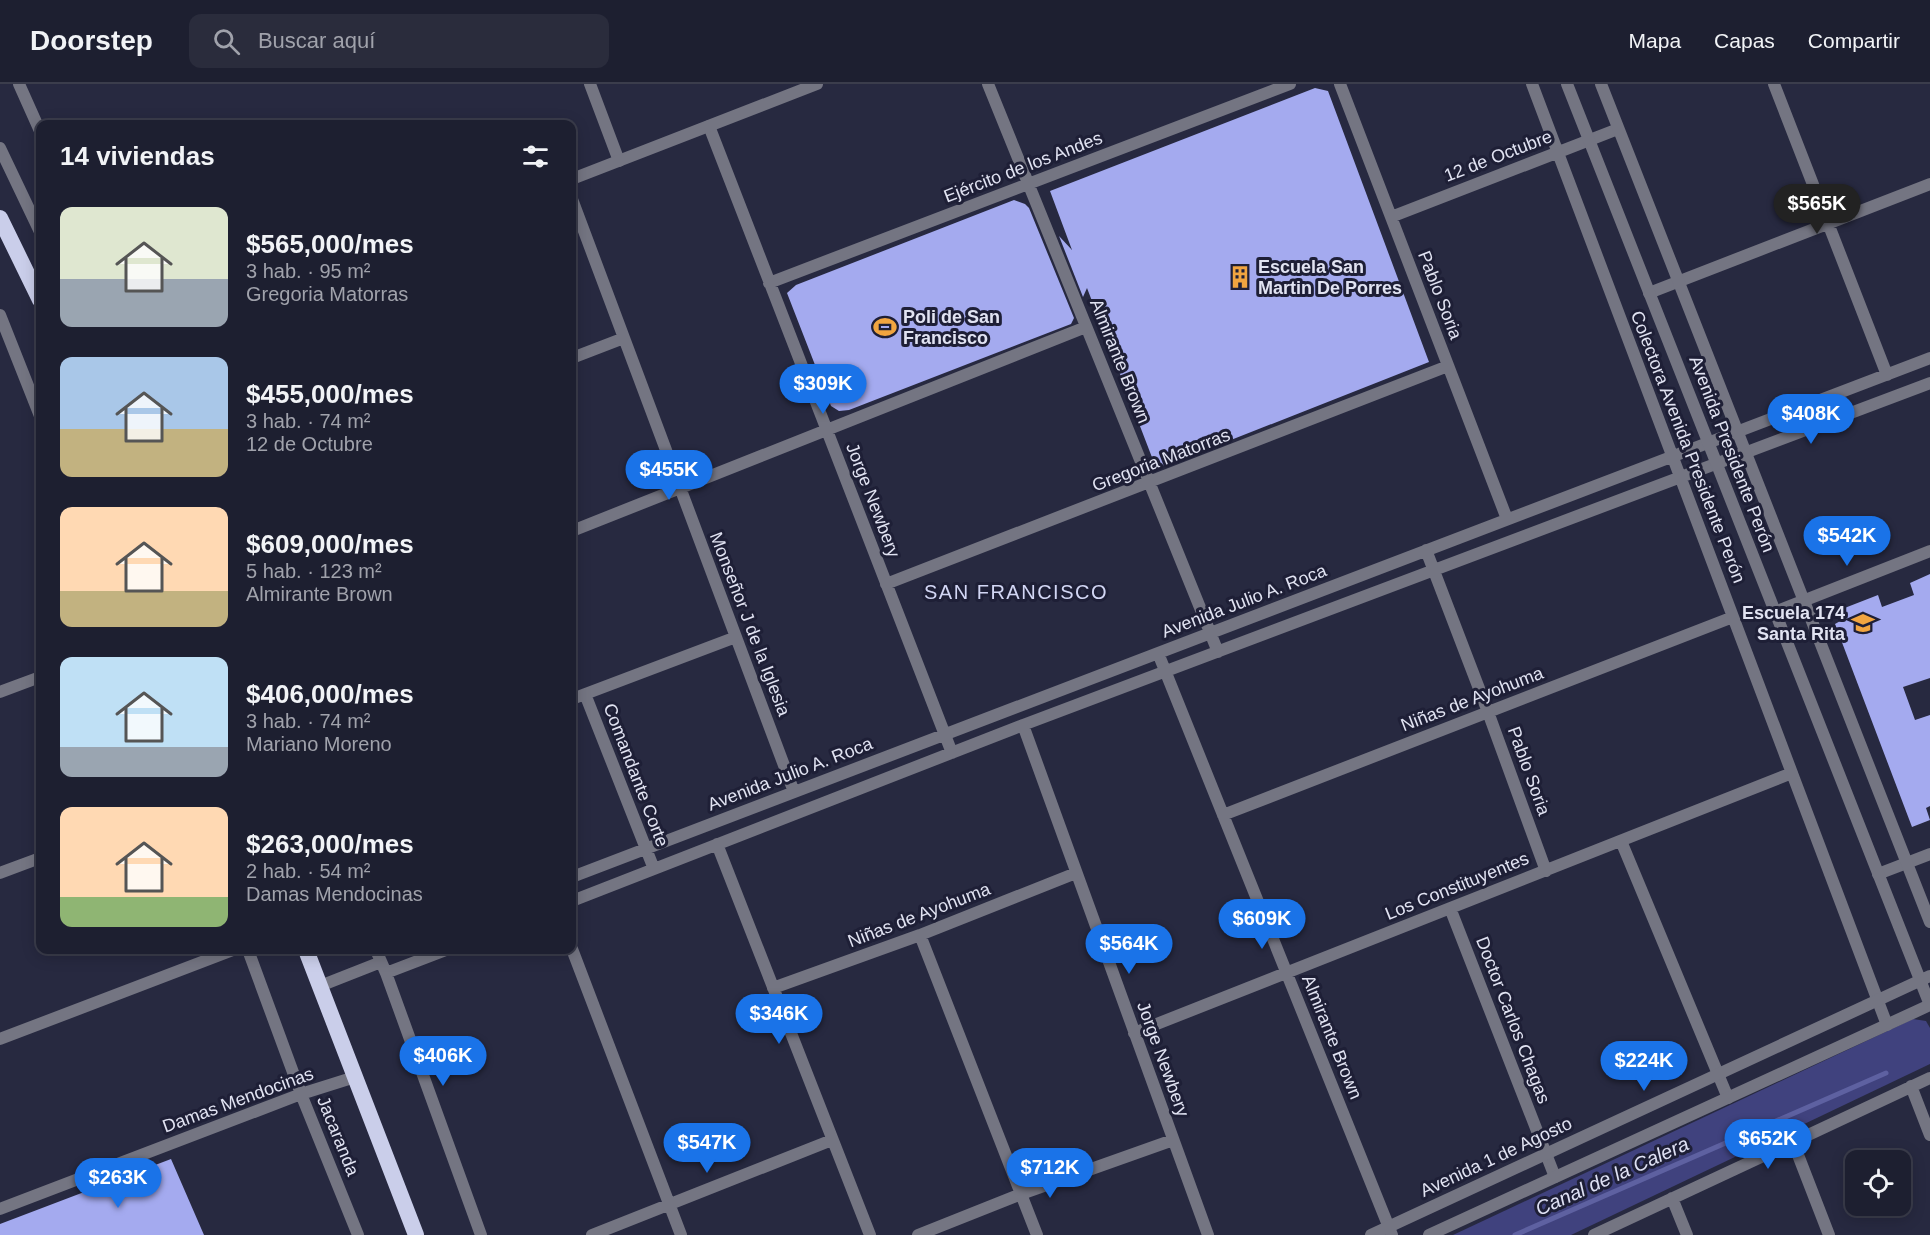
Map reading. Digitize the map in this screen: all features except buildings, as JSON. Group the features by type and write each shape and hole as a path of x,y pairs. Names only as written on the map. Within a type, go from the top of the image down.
{"highway":[{"path":"0,218 36,292"},
{"path":"308,954 416,1235"}],"street":[{"path":"19,84 36,122"},
{"path":"590,84 620,161"},
{"path":"576,178 817,84"},
{"name":"Almirante Brown","path":"988,84 1218,652"},
{"name":"Ejército de los Andes","path":"770,283 1290,84"},
{"name":"Pablo Soria","path":"1340,84 1507,519"},
{"name":"Colectora Avenida Presidente Perón","path":"1532,84 1887,1025"},
{"name":"Avenida Presidente Perón","path":"1567,84 1878,874 1925,978 1930,1005"},
{"name":"Avenida Presidente Perón","path":"1601,84 1930,922"},
{"path":"1774,84 1887,375"},
{"name":"Jorge Newbery","path":"709,126 952,753"},
{"name":"12 de Octubre","path":"1391,217 1618,129"},
{"path":"0,148 36,224"},
{"path":"1649,293 1930,184"},
{"name":"Monseñor J de la Iglesia","path":"576,210 794,792"},
{"path":"0,315 35,387"},
{"path":"576,529 1086,327"},
{"path":"576,356 624,338"},
{"name":"Avenida Julio A. Roca","path":"576,875 1930,358"},
{"name":"Gregoria Matorras","path":"886,585 1448,366"},
{"name":"Avenida Julio A. Roca","path":"576,898 1023,725 1930,383"},
{"name":"Pablo Soria","path":"1426,550 1546,870"},
{"path":"1775,612 1930,551"},
{"name":"Niñas de Ayohuma","path":"1223,815 1733,617"},
{"path":"576,697 736,637"},
{"name":"Almirante Brown","path":"1158,653 1391,1231"},
{"path":"0,692 36,678"},
{"name":"Comandante Corte","path":"585,694 654,869"},
{"name":"Jorge Newbery","path":"1023,725 1208,1235"},
{"name":"Los Constituyentes","path":"1134,1033 1792,773"},
{"path":"1621,841 1728,1098"},
{"path":"717,844 870,1235"},
{"path":"1878,874 1930,854"},
{"path":"0,873 36,860"},
{"name":"Niñas de Ayohuma","path":"773,988 920,935 1076,873"},
{"name":"Doctor Carlos Chagas","path":"1450,908 1555,1177"},
{"path":"920,935 1037,1235"},
{"path":"0,1039 222,954"},
{"name":"Jacaranda","path":"250,954 358,1235"},
{"path":"320,986 380,957 408,954"},
{"path":"574,954 681,1235"},
{"path":"380,957 481,1235"},
{"name":"Avenida 1 de Agosto","path":"1371,1235 1391,1231 1546,1154 1925,978"},
{"path":"1429,1235 1930,1005"},
{"name":"Damas Mendocinas","path":"0,1209 302,1094 355,1077"},
{"path":"1594,1235 1930,1078"},
{"path":"1911,1086 1930,1135"},
{"path":"592,1235 832,1140"},
{"path":"918,1235 1021,1194 1173,1140"},
{"path":"1793,1142 1829,1235"},
{"path":"1672,1198 1688,1235"}],"shaded area":[{"path":"1913,1019 1926,1021 1930,1028 1930,1064 1571,1235 1453,1235"}],"waterway":[{"name":"Canal de la Calera","path":"1515,1235 1886,1073"}],"place":[{"name":"Escuela San Martin De Porres","path":"1240,277"},
{"name":"Poli de San Francisco","path":"885,327"},
{"name":"Escuela 174 Santa Rita","path":"1863,623"}],"district":[{"name":"SAN FRANCISCO","path":"1016,592"}]}
